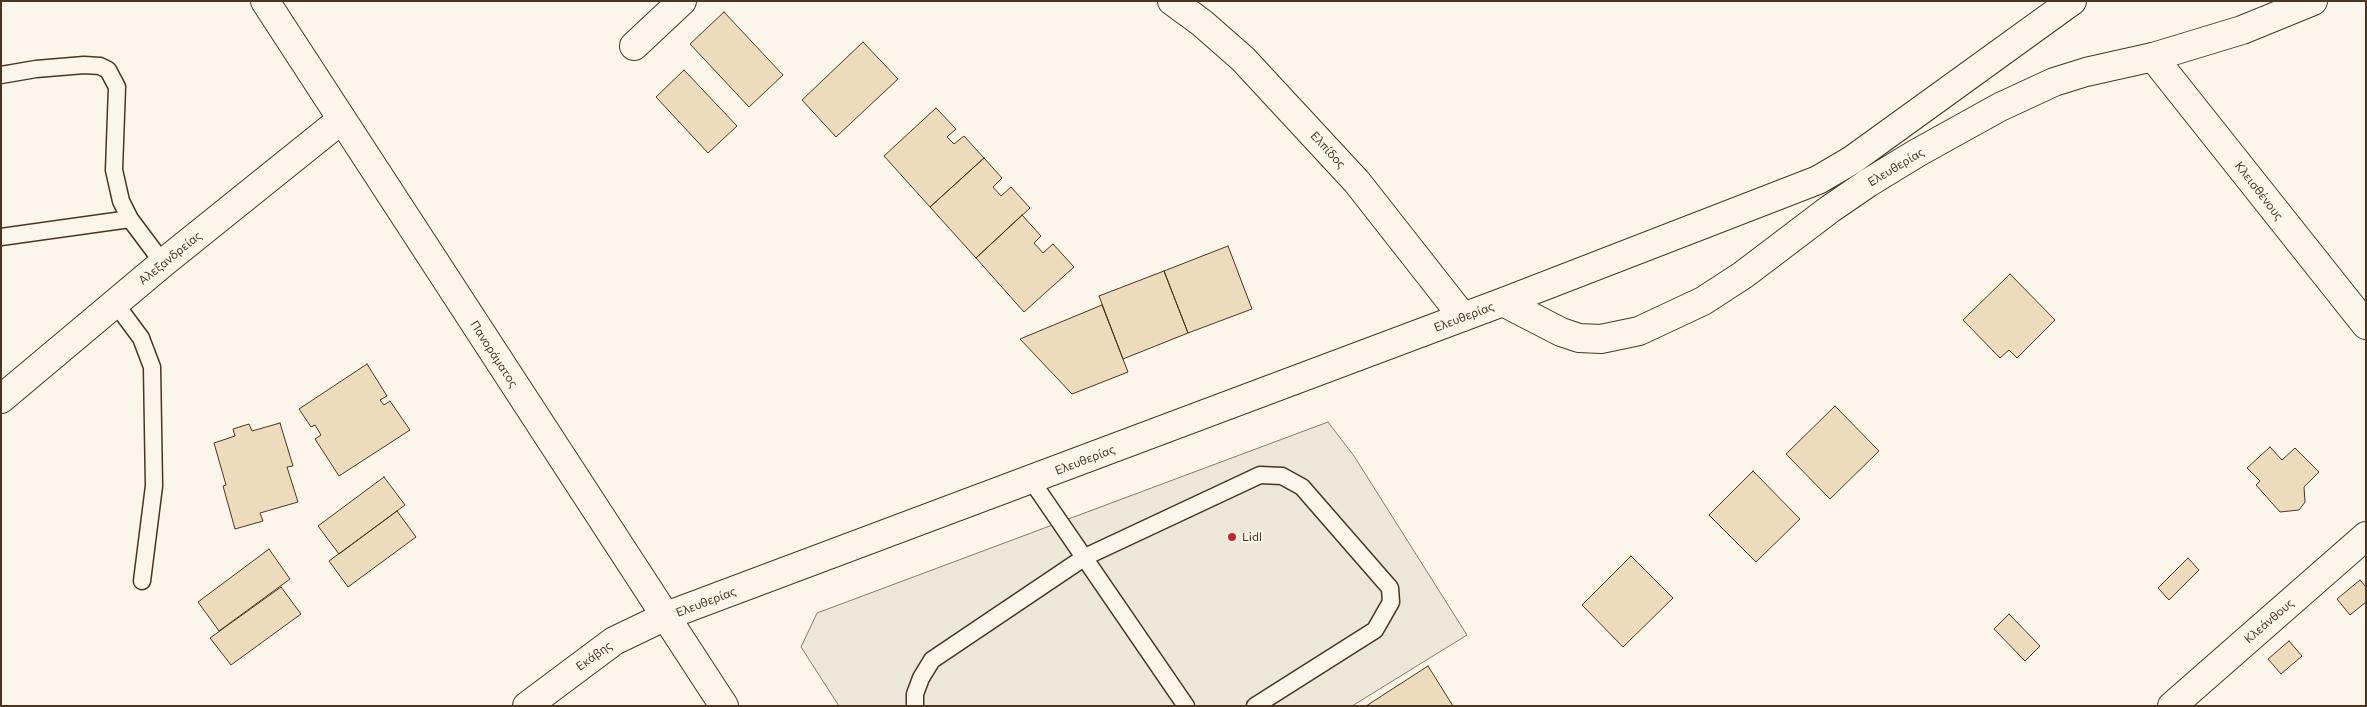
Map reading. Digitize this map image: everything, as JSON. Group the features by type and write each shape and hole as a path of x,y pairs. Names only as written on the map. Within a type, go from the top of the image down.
{"street":[{"name":"Πανοράματος","path":"265,1 724,706"},
{"path":"634,46 682,1"},
{"name":"Ελπίδος","path":"1172,1 1202,22 1242,59 1357,182 1463,317"},
{"name":"Ελευθερίας","path":"666,616 1503,302 1818,180 1852,160 2072,1"},
{"name":"Ελευθερίας","path":"1503,302 1561,332 1579,338 1601,339 1640,330 1703,301 1743,275 1830,209 1868,184 1917,153 2000,107 2054,82 2086,72 2153,57 2242,30 2313,1"},
{"name":"Κλεισθένους","path":"2153,57 2366,325"},
{"name":"Αλεξανδρείας","path":"1,399 163,263 341,120"},
{"name":"Κλεάνθους","path":"2172,706 2366,536"},
{"name":"Εκάβης","path":"527,706 614,641 666,616"}],"lane":[{"path":"1,75 36,69 84,65 100,66 108,70 117,86 114,170 121,201 130,219 163,263"},
{"path":"1,237 130,219"},
{"path":"115,303 140,338 152,367 154,486 142,582"},
{"path":"915,706 915,694 921,678 932,660 1085,557 1260,475 1282,476 1302,487 1390,588 1391,602 1375,630 1255,706"},
{"path":"1031,480 1186,706"}],"shaded area":[{"name":"Lidl","path":"1328,422 1354,456 1467,635 1352,706 839,706 801,647 817,613"}],"building":[{"path":"724,12 783,75 749,107 690,44"},
{"path":"863,42 898,79 836,137 802,100"},
{"path":"684,70 737,126 708,153 656,97"},
{"path":"936,108 956,129 947,137 954,144 964,136 984,158 930,207 884,156"},
{"path":"984,158 1002,178 993,187 1001,196 1011,187 1030,208 976,258 930,207"},
{"path":"1022,215 1041,236 1034,243 1043,253 1053,244 1074,267 1024,312 976,258"},
{"path":"1228,246 1252,309 1188,333 1164,271"},
{"path":"1164,271 1188,333 1123,359 1099,296"},
{"path":"2010,274 2055,320 2017,358 2009,350 2000,358 1963,320"},
{"path":"1102,305 1128,372 1072,394 1020,339"},
{"path":"367,364 387,396 380,400 384,405 390,401 410,430 339,476 315,439 321,435 315,425 311,427 299,409"},
{"path":"1835,406 1879,451 1830,499 1786,454"},
{"path":"280,423 293,466 287,467 298,502 260,513 263,521 235,529 223,486 226,485 214,443 235,436 233,429 249,424 252,431"},
{"path":"2270,447 2282,460 2295,448 2319,472 2304,487 2305,502 2299,510 2280,512 2256,485 2260,481 2247,468"},
{"path":"1753,471 1800,519 1756,562 1709,515"},
{"path":"384,477 405,505 339,554 318,526"},
{"path":"397,511 416,537 348,587 329,561"},
{"path":"269,549 290,579 219,631 198,602"},
{"path":"1631,556 1673,598 1623,647 1582,605"},
{"path":"2188,558 2199,570 2169,600 2158,588"},
{"path":"2360,580 2366,587 2366,602 2350,615 2337,599"},
{"path":"281,587 301,614 231,665 210,638"},
{"path":"2009,614 2040,646 2025,661 1994,629"},
{"path":"2289,641 2302,656 2281,674 2268,659"},
{"path":"1428,666 1453,706 1366,706"}],"place":[{"name":"Lidl","path":"1232,537"}]}
